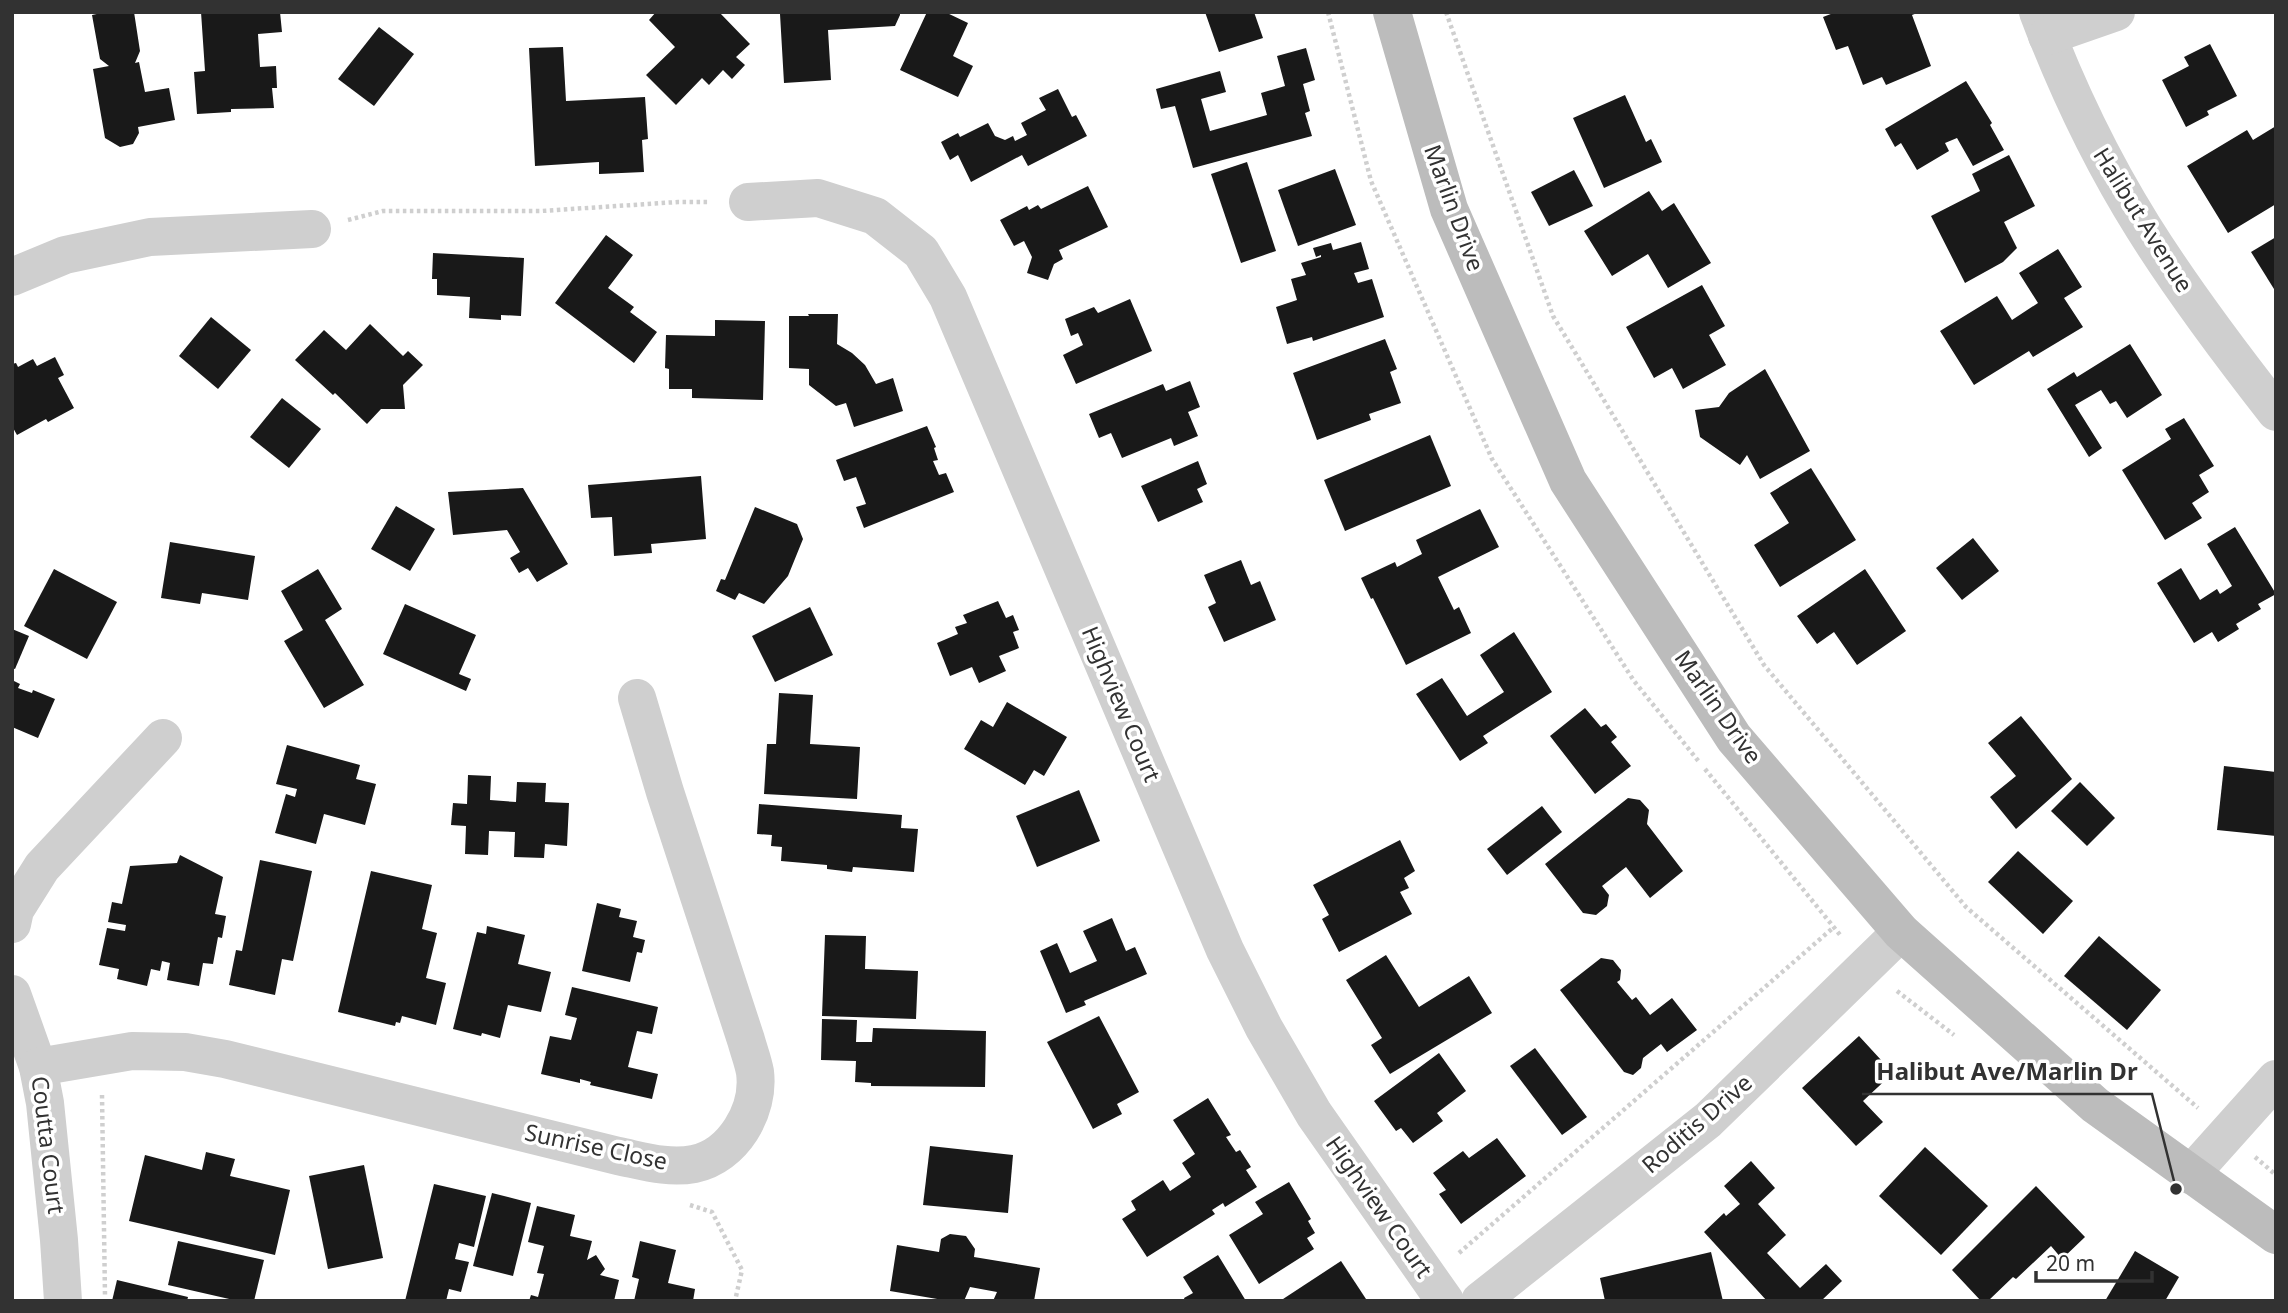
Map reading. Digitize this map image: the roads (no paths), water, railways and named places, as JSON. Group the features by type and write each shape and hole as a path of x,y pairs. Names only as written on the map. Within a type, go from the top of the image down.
{"street":[{"name":"Marlin Drive","path":"1392,12 1449,209 1568,481 1734,738 1901,932 2095,1105 2276,1235"},
{"path":"2042,24 2116,12"},
{"name":"Halibut Avenue","path":"2042,24 2090,133 2142,226 2214,332 2276,412"},
{"name":"Highview Court","path":"748,202 818,198 876,216 921,253 948,298 1225,950 1264,1028 1314,1114 1437,1290"},
{"path":"12,277 65,255 149,237 312,229"},
{"name":"Sunrise Close","path":"38,1067 132,1051 185,1052 225,1059 663,1165 694,1164 718,1154 739,1134 751,1110 755,1074 637,698"},
{"path":"12,924 15,910 43,867 163,738"},
{"name":"Roditis Drive","path":"1493,1297 1708,1120 1901,932"},
{"name":"Coutta Court","path":"12,994 38,1067 49,1144 63,1301"},
{"path":"2190,1175 2276,1079"}],"place":[{"name":"Halibut Ave/Marlin Dr","path":"2176,1189"}]}
